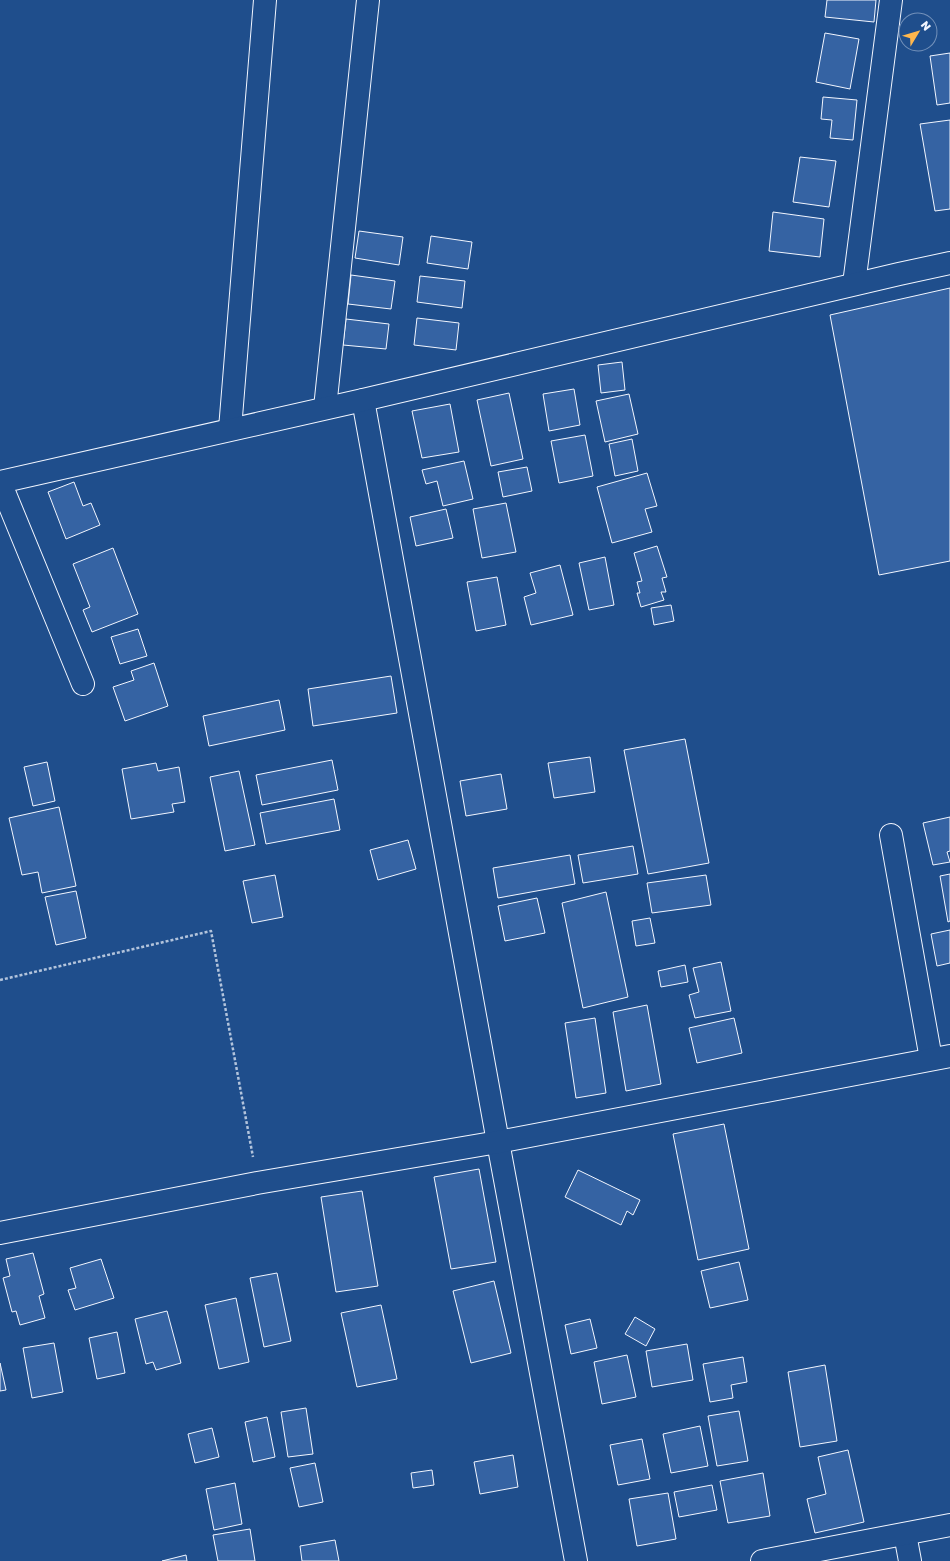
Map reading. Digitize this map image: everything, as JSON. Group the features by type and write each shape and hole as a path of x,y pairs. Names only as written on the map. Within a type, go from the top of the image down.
{"street":[{"path":"230,429 265,0"},
{"path":"325,408 368,0"},
{"path":"854,284 891,0"},
{"path":"83,684 0,482 363,400 854,284 950,263"},
{"path":"363,400 576,1561"},
{"path":"0,1233 257,1183 498,1142 940,1058 890,835"},
{"path":"762,1561 950,1525"},
{"path":"905,1534 910,1561"}],"path":[{"path":"0,980 211,931 257,1183"}],"building":[{"path":"827,0 876,0 874,22 825,17"},
{"path":"825,33 859,39 850,89 816,82"},
{"path":"950,53 950,103 937,105 930,56"},
{"path":"823,97 857,100 853,140 830,138 832,120 821,119"},
{"path":"950,120 950,209 935,211 920,124"},
{"path":"800,157 836,161 829,207 793,202"},
{"path":"773,212 824,219 820,257 769,251"},
{"path":"359,231 403,237 399,265 355,258"},
{"path":"431,236 472,242 468,269 427,263"},
{"path":"351,275 395,281 391,309 348,304"},
{"path":"420,276 465,281 462,308 417,302"},
{"path":"950,288 950,561 879,575 830,315"},
{"path":"417,318 459,323 456,350 414,345"},
{"path":"346,319 389,324 386,349 343,345"},
{"path":"622,362 625,390 601,393 598,365"},
{"path":"574,389 580,425 549,431 543,394"},
{"path":"509,393 523,459 491,466 477,400"},
{"path":"629,394 638,434 605,442 596,401"},
{"path":"450,404 459,452 422,458 412,411"},
{"path":"585,435 593,476 559,483 551,441"},
{"path":"632,439 638,471 615,476 609,444"},
{"path":"464,461 473,499 443,506 437,481 426,484 422,470"},
{"path":"527,467 532,491 503,497 498,472"},
{"path":"647,473 657,506 645,509 652,532 612,543 597,487"},
{"path":"74,482 83,506 91,503 100,525 66,539 48,492"},
{"path":"506,503 516,552 482,558 473,509"},
{"path":"446,509 453,538 416,546 410,517"},
{"path":"657,546 667,577 662,578 666,592 661,592 664,600 641,607 637,593 640,593 637,582 642,581 634,553"},
{"path":"113,548 138,614 92,632 83,610 90,607 73,564"},
{"path":"605,557 614,605 589,610 579,563"},
{"path":"560,565 573,615 531,625 524,597 536,593 530,573"},
{"path":"497,577 506,625 476,631 467,582"},
{"path":"671,605 674,621 654,625 651,608"},
{"path":"138,629 147,656 120,664 111,637"},
{"path":"154,663 168,706 125,721 113,687 134,680 131,671"},
{"path":"391,676 397,713 313,726 308,689"},
{"path":"279,700 285,730 209,746 203,716"},
{"path":"685,739 709,863 648,874 624,750"},
{"path":"590,757 595,792 554,798 548,763"},
{"path":"332,760 338,790 262,805 256,775"},
{"path":"47,762 55,801 33,806 24,767"},
{"path":"156,763 158,771 179,767 185,802 172,804 174,812 131,819 122,769"},
{"path":"239,771 255,845 225,851 210,777"},
{"path":"501,774 507,809 466,816 460,781"},
{"path":"334,799 340,830 266,844 260,813"},
{"path":"59,807 76,886 42,893 38,872 22,875 9,818"},
{"path":"950,817 950,851 947,852 950,862 933,865 923,823"},
{"path":"408,840 416,869 378,880 370,850"},
{"path":"633,846 638,874 583,883 578,855"},
{"path":"570,855 575,884 498,898 493,868"},
{"path":"950,874 950,921 948,922 940,876"},
{"path":"275,875 283,917 252,923 243,881"},
{"path":"706,875 711,905 652,913 647,883"},
{"path":"76,891 86,938 56,945 45,897"},
{"path":"606,892 628,997 583,1008 562,903"},
{"path":"537,898 545,933 505,941 498,906"},
{"path":"650,918 655,943 636,946 632,921"},
{"path":"950,930 950,963 937,966 931,934"},
{"path":"721,962 731,1011 695,1018 689,995 699,992 693,968"},
{"path":"685,965 688,982 661,987 658,971"},
{"path":"647,1005 661,1084 626,1091 613,1012"},
{"path":"595,1018 606,1093 576,1098 565,1023"},
{"path":"734,1018 742,1053 697,1063 689,1028"},
{"path":"724,1124 749,1249 698,1260 673,1134"},
{"path":"479,1169 496,1262 451,1269 434,1177"},
{"path":"578,1170 640,1200 633,1215 627,1211 621,1225 565,1197"},
{"path":"362,1191 378,1286 336,1292 321,1197"},
{"path":"33,1253 44,1294 39,1296 45,1318 20,1325 16,1311 12,1312 3,1278 10,1276 6,1259"},
{"path":"101,1259 114,1298 75,1310 68,1290 76,1288 70,1268"},
{"path":"739,1262 748,1300 710,1308 701,1271"},
{"path":"277,1273 291,1341 264,1347 250,1278"},
{"path":"494,1281 511,1353 471,1363 453,1291"},
{"path":"236,1298 249,1362 219,1369 205,1305"},
{"path":"381,1305 397,1379 357,1387 341,1313"},
{"path":"167,1311 181,1363 156,1370 153,1362 146,1364 135,1319"},
{"path":"635,1317 655,1329 646,1346 625,1334"},
{"path":"590,1319 597,1348 571,1354 565,1325"},
{"path":"117,1332 125,1373 97,1379 89,1338"},
{"path":"54,1343 63,1392 32,1398 23,1348"},
{"path":"687,1344 693,1380 652,1387 646,1351"},
{"path":"627,1355 636,1397 602,1404 594,1362"},
{"path":"743,1357 747,1382 731,1385 733,1398 710,1402 703,1364"},
{"path":"0,1363 6,1390 0,1391"},
{"path":"825,1365 837,1441 800,1447 788,1372"},
{"path":"306,1408 313,1454 288,1457 281,1412"},
{"path":"739,1411 748,1461 717,1466 708,1416"},
{"path":"267,1417 275,1457 253,1462 245,1422"},
{"path":"700,1426 708,1466 671,1473 663,1434"},
{"path":"212,1428 219,1457 195,1463 188,1434"},
{"path":"642,1439 650,1479 618,1485 610,1445"},
{"path":"848,1450 864,1522 815,1533 807,1499 826,1494 818,1457"},
{"path":"513,1455 518,1487 480,1494 474,1462"},
{"path":"315,1463 323,1502 299,1507 290,1468"},
{"path":"432,1470 434,1485 413,1488 411,1473"},
{"path":"763,1473 770,1516 728,1523 720,1481"},
{"path":"235,1483 242,1524 214,1530 206,1489"},
{"path":"712,1485 717,1510 679,1517 674,1492"},
{"path":"668,1493 676,1539 637,1546 629,1499"},
{"path":"250,1529 255,1561 218,1561 213,1535"},
{"path":"335,1540 339,1561 302,1561 300,1546"},
{"path":"186,1555 187,1561 162,1561"}]}
